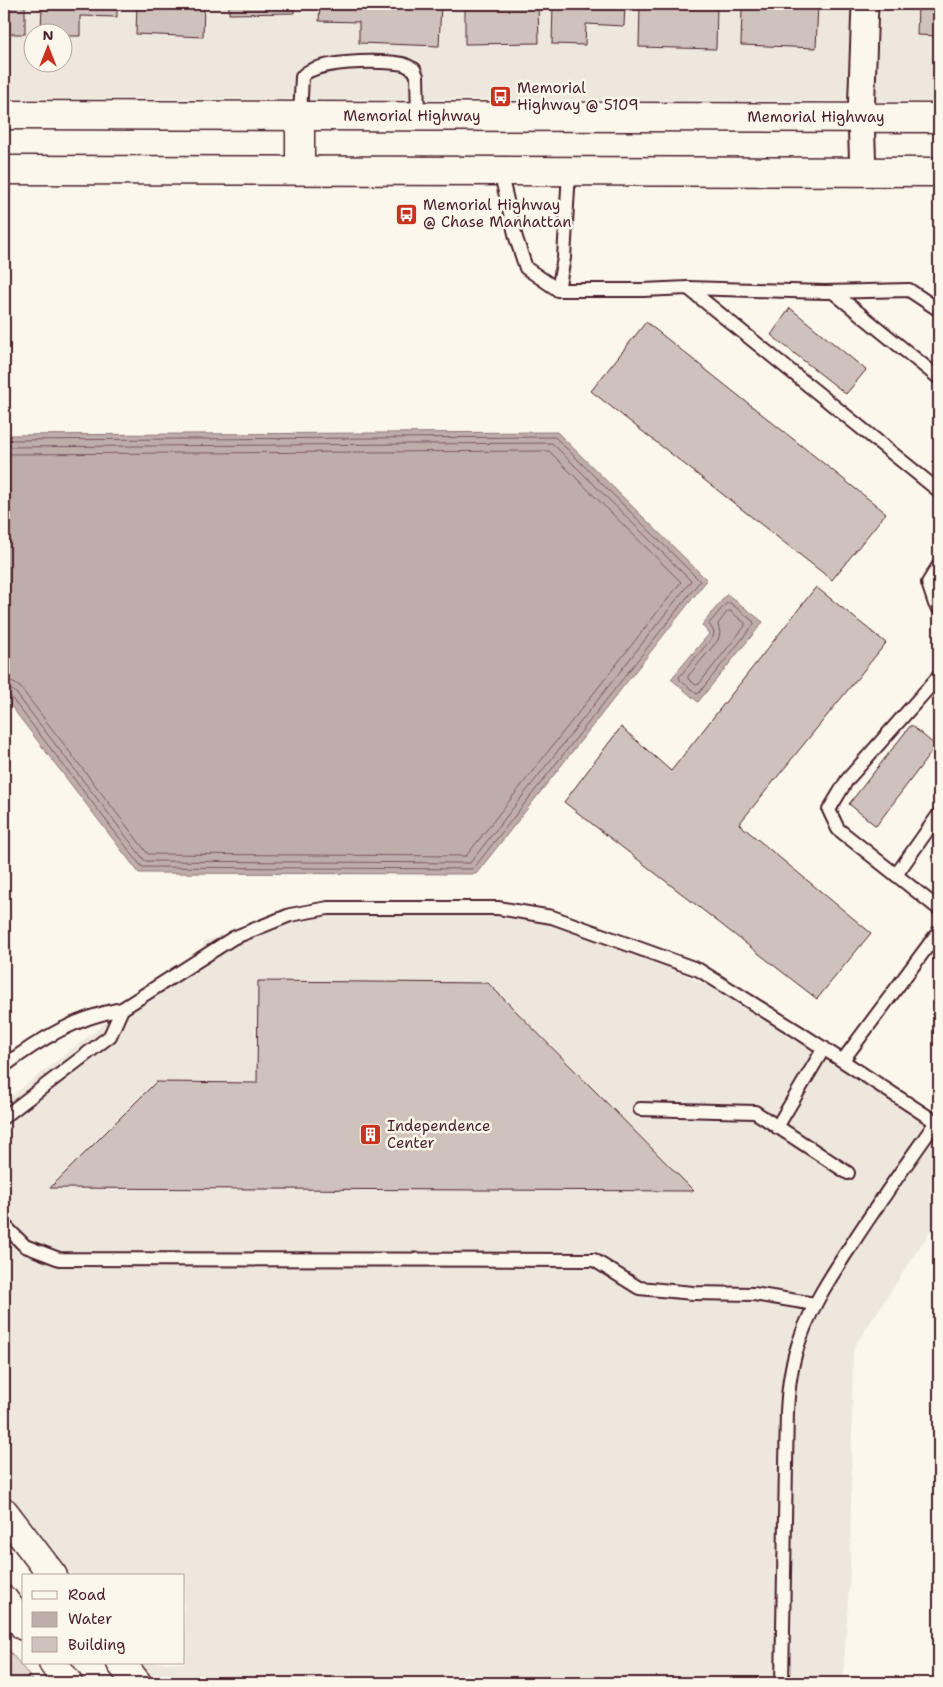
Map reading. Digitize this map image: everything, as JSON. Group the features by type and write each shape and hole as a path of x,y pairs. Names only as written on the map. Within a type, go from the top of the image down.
{"main road":[{"name":"Memorial Highway","path":"4,115 939,118"},
{"path":"300,116 300,170"},
{"path":"4,170 939,172"},
{"path":"4,1512 51,1574"},
{"path":"4,1600 22,1623"},
{"path":"54,1664 68,1683"},
{"path":"122,1664 137,1683"}],"street":[{"path":"863,172 861,118 865,4"}],"lane":[{"path":"300,116 302,77 304,73 308,70 330,65 366,62 403,64 414,69 417,76 418,116"},
{"path":"500,171 516,238 526,268 558,290 688,288 833,292 909,290 939,310"},
{"path":"558,290 564,258 569,171"},
{"path":"688,288 939,490"},
{"path":"833,292 939,378"},
{"path":"939,566 928,583 935,604 939,608"},
{"path":"939,676 847,780 829,810 838,829 939,909"},
{"path":"896,875 939,814"},
{"path":"4,1066 30,1046 64,1027 101,1013 122,1009 233,938 290,915 328,908 498,908 552,917 699,970 843,1060 938,1123 878,1205 833,1273 815,1304 795,1354 788,1391 782,1683"},
{"path":"843,1060 939,931"},
{"path":"4,1117 110,1036 122,1009"},
{"path":"777,1127 824,1048"},
{"path":"640,1109 755,1112 848,1173"},
{"path":"4,1225 25,1246 59,1259 594,1260 639,1288 693,1293 754,1294 815,1304"}],"shaded area":[{"path":"4,4 851,4 848,101 4,98"},
{"path":"880,4 939,4 939,102 876,101"},
{"path":"317,908 475,912 578,927 740,999 939,1124 939,1218 853,1349 850,1572 843,1683 155,1683 141,1664 185,1664 185,1574 70,1574 4,1488 4,1102 204,946 204,941"},
{"path":"4,1644 35,1683 4,1683"}],"water":[{"path":"557,432 707,580 476,874 139,873 4,697 4,440 6,435"},
{"path":"727,594 763,622 698,702 671,679 709,634 702,625"}],"building":[{"path":"4,4 25,4 25,22 22,22 22,34 4,34"},
{"path":"42,4 117,4 117,17 80,16 80,36 72,36 72,22 41,22"},
{"path":"137,4 204,4 203,37 136,34"},
{"path":"229,4 294,4 294,13 229,14"},
{"path":"320,4 441,4 439,46 359,43 359,22 319,21"},
{"path":"465,4 538,4 539,43 465,44"},
{"path":"553,4 625,4 624,26 586,24 585,45 552,44"},
{"path":"640,4 717,4 716,49 639,47"},
{"path":"761,4 818,4 816,48 741,45 742,8 761,8"},
{"path":"918,4 939,4 939,36 917,35"},
{"path":"790,308 866,370 846,394 771,335"},
{"path":"646,322 886,513 832,580 591,391"},
{"path":"816,587 886,643 739,824 871,933 817,999 564,802 621,727 671,771"},
{"path":"911,725 936,746 876,826 849,804"},
{"name":"Independence Center","path":"258,981 488,983 694,1191 50,1188 156,1082 257,1083"}],"place":[{"name":"Memorial Highway @ 5109","path":"501,97"},
{"name":"Memorial Highway @ Chase Manhattan","path":"407,214"},
{"name":"Independence Center","path":"371,1135"}]}
